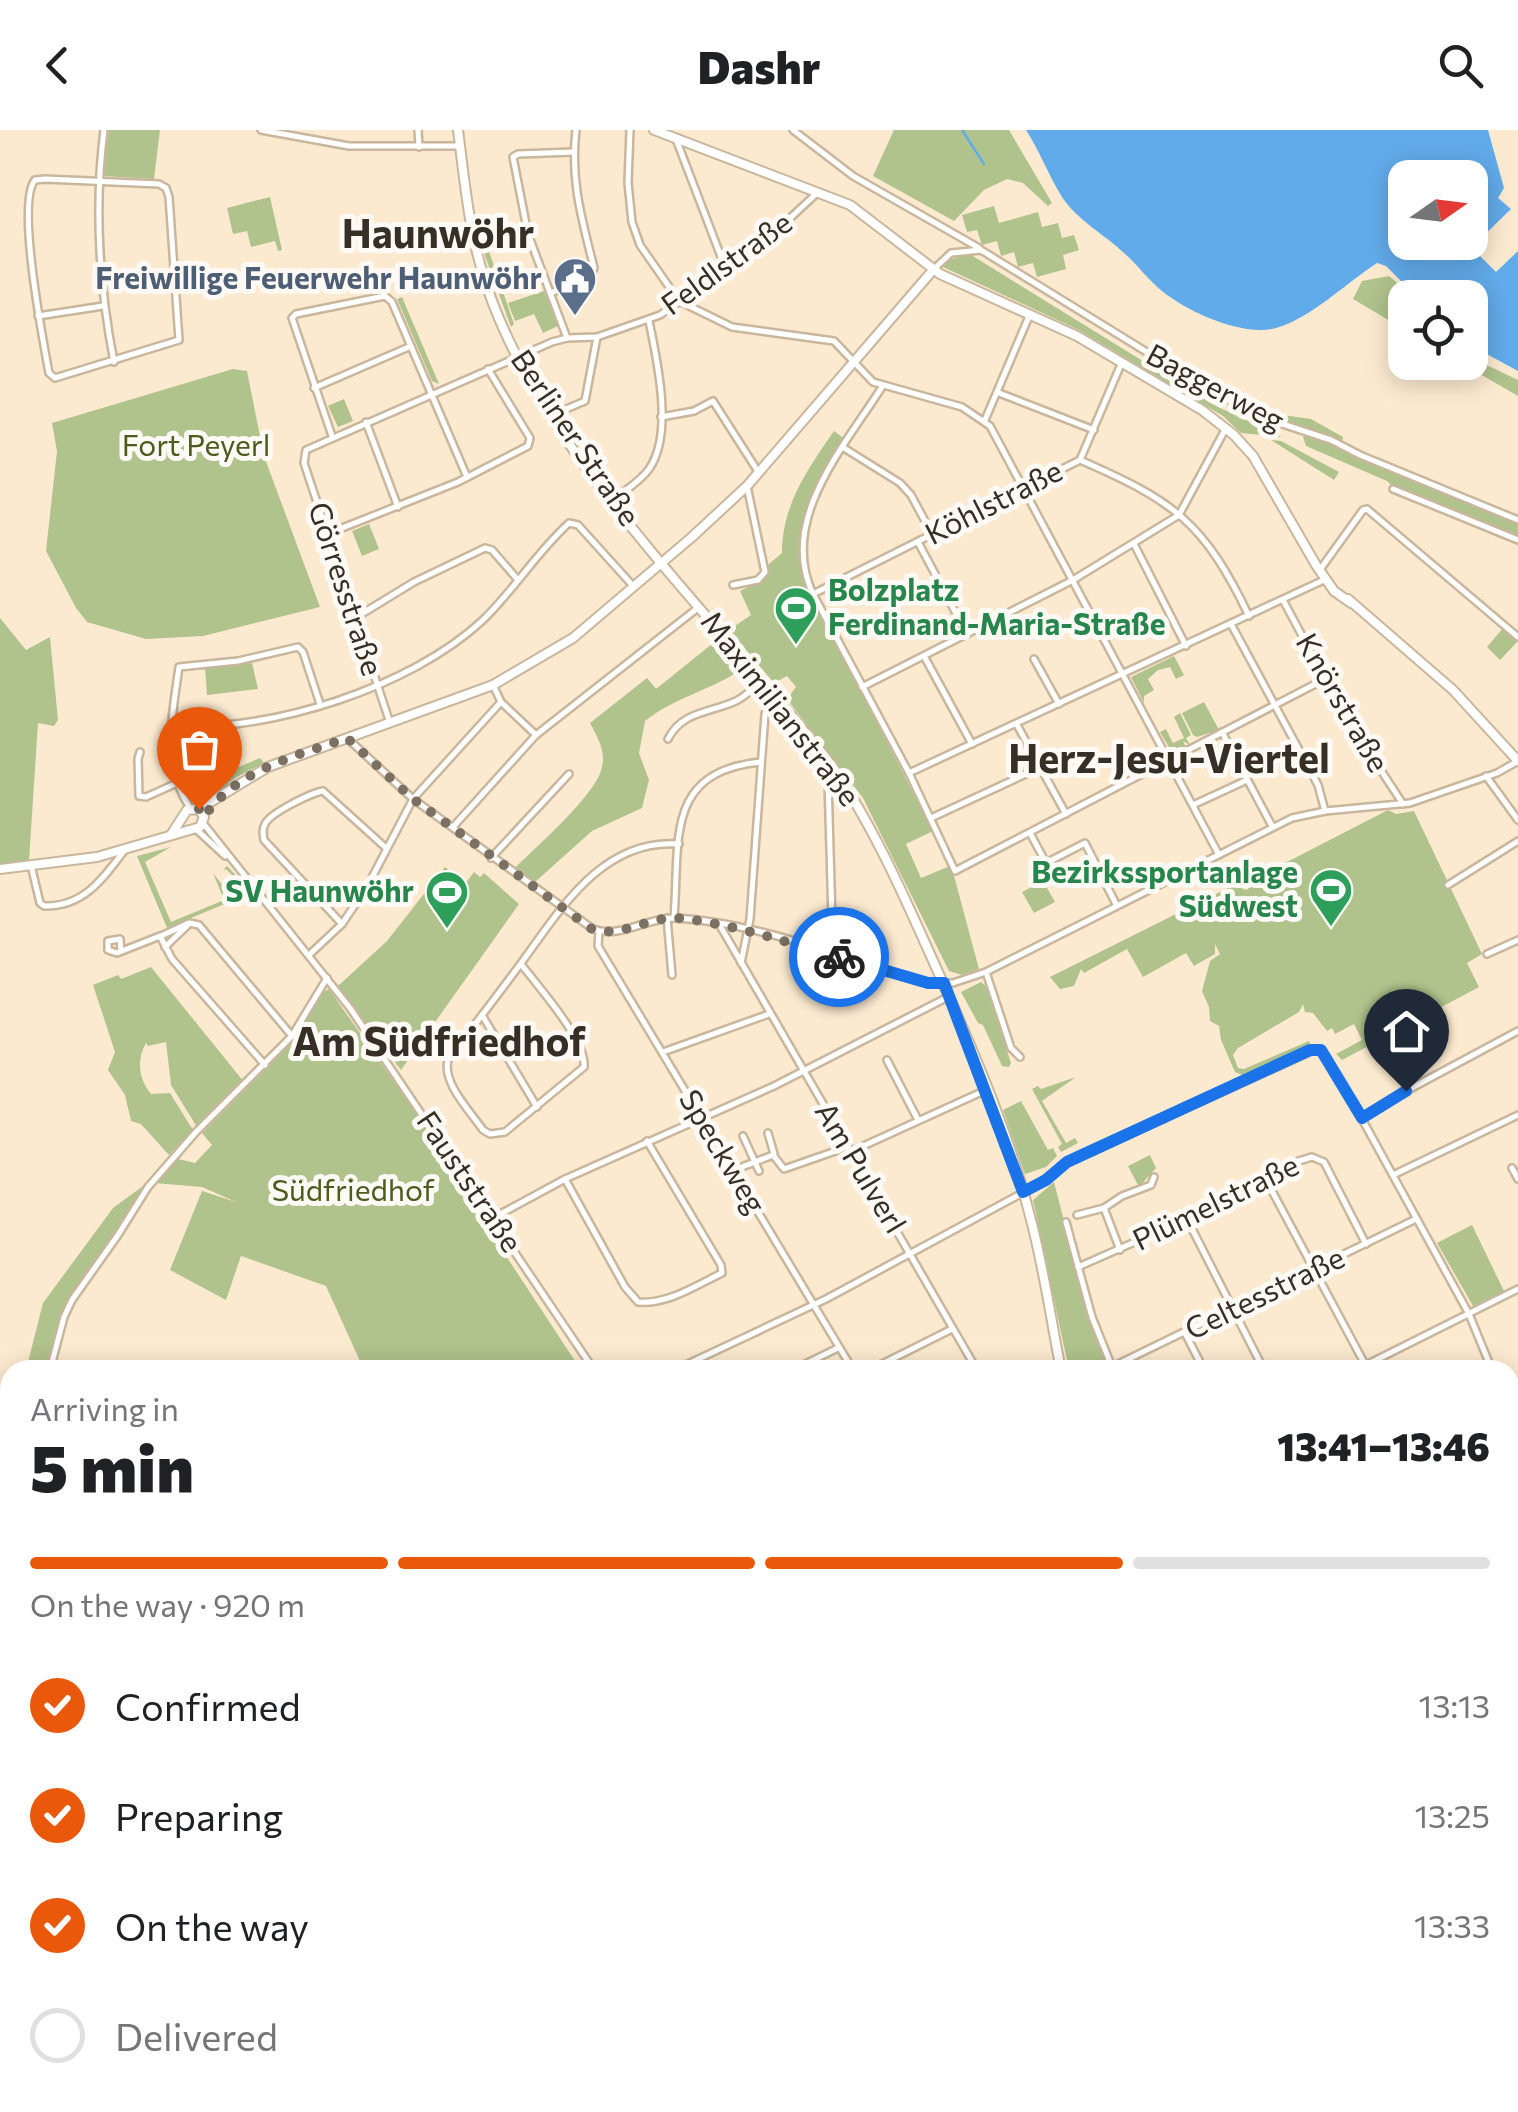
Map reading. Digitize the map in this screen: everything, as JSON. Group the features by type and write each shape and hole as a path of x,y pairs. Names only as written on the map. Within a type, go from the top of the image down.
{"street":[{"path":"104,130 97,181 103,306 114,362"},
{"path":"262,130 348,146 459,146"},
{"path":"418,130 418,147"},
{"path":"550,294 591,274 594,268 576,204 576,130"},
{"path":"630,130 628,183 632,222 640,245 680,301 732,327 827,338 840,345 882,387 962,407 985,420 1218,853"},
{"path":"347,738 413,799 599,932 670,918 719,924 748,929 928,983 958,982 986,972 1272,826 1326,811 1403,804 1518,761 1452,690 1351,602 1336,594 1253,456 1226,428 1078,336 933,270 850,204 654,130"},
{"name":"Baggerweg","path":"793,130 854,176 1210,392 1518,520"},
{"name":"Berliner Straße","path":"459,131 463,191 482,270 518,357 552,414 663,562"},
{"path":"676,139 724,267"},
{"path":"567,338 528,234 513,157 574,152"},
{"path":"45,179 97,181 159,184 166,188 180,338 54,378 50,374 32,274 29,187 35,180 45,179"},
{"name":"Feldlstraße","path":"613,500 651,466 658,445 659,380 648,321 761,245 818,193"},
{"path":"0,869 124,851 171,835 197,819 224,792 268,766 494,685 555,651 747,486 951,253 981,250"},
{"path":"467,477 431,394 392,302 385,296 292,318 332,437 366,422 431,394 488,369 567,338 598,337 648,321"},
{"path":"38,316 103,306"},
{"path":"985,420 1030,314"},
{"path":"552,414 586,402 598,337"},
{"path":"314,388 411,346"},
{"name":"Köhlstraße","path":"813,594 1080,460 1122,362"},
{"path":"327,534 467,477 530,444 488,369"},
{"path":"882,387 818,491 804,524 801,552 813,594 909,773 955,871 1325,679"},
{"path":"998,393 1094,430"},
{"path":"661,417 694,411 713,401 759,472"},
{"path":"366,422 398,507"},
{"path":"862,686 1073,580 1179,514 1226,428"},
{"name":"Görresstraße","path":"332,437 310,446 304,454 304,464 390,723"},
{"path":"844,448 911,494 932,534"},
{"path":"1080,460 1146,492 1198,529 1212,547 1248,616"},
{"path":"733,585 758,580 765,572 747,486"},
{"path":"1392,489 1518,540"},
{"path":"1320,570 1362,510 1367,510 1518,637"},
{"path":"173,727 240,726 320,704 377,684 446,650 484,618 565,527 574,523 634,587"},
{"path":"918,542 967,634"},
{"path":"1134,544 1186,646"},
{"path":"355,618 414,582 483,548 492,550 518,580"},
{"name":"Maximilianstraße","path":"663,562 832,766 862,814 950,996 1023,1192 1059,1360"},
{"path":"909,773 1326,580"},
{"name":"Knörstraße","path":"1283,600 1325,679 1403,804"},
{"path":"452,828 536,735 699,606"},
{"path":"1231,624 1318,785 1326,811"},
{"path":"197,819 176,783 170,759 178,667 238,660 296,647 303,652 320,704"},
{"path":"924,656 972,744"},
{"path":"1034,659 1059,704"},
{"path":"668,740 674,726 685,719 734,702 761,681"},
{"path":"494,685 501,702 536,735"},
{"path":"742,966 766,714 775,698"},
{"path":"309,955 342,924 367,887 413,799 501,702"},
{"path":"1018,724 1066,814"},
{"path":"1222,732 1272,826"},
{"path":"140,752 140,796 176,783"},
{"path":"672,974 670,918 685,810 698,784 718,770 761,762"},
{"path":"832,766 828,780 833,955"},
{"path":"931,818 1041,768"},
{"path":"491,858 568,774"},
{"path":"1486,776 1518,820"},
{"path":"1193,806 1247,780"},
{"path":"342,924 264,840 262,828 267,820 314,792 323,791 386,848"},
{"path":"171,835 183,818 197,819"},
{"name":"Fauststraße","path":"197,819 327,978 408,1090 587,1360"},
{"path":"1030,833 1046,862 1085,843 1116,904"},
{"path":"1448,885 1518,841"},
{"path":"520,964 557,1012 585,1060 579,1074 505,1132 490,1134 482,1130 452,1084 448,1060 561,908 593,874 619,857 644,848 680,844"},
{"path":"31,863 38,898 49,907 79,899 96,888 124,851"},
{"path":"164,947 189,923"},
{"path":"120,951 189,923 199,925 292,1036"},
{"name":"Am Pulverl","path":"719,924 972,1360"},
{"name":"Speckweg","path":"599,932 598,946 846,1360"},
{"path":"160,936 164,947 264,1065"},
{"path":"1487,954 1518,940"},
{"path":"986,972 1010,1048 1020,1057"},
{"path":"53,1360 72,1300 148,1187 196,1132 292,1036 327,978"},
{"path":"493,1218 565,1179 803,1072 950,996"},
{"path":"662,1052 769,1014"},
{"path":"482,1015 537,1107"},
{"path":"1362,1118 1518,1032"},
{"path":"696,1360 814,1305 1046,1180 1067,1162 1310,1050 1321,1050 1362,1118 1469,1314 1488,1360"},
{"path":"887,1060 918,1120"},
{"path":"768,1133 775,1157 784,1168 848,1149 986,1090"},
{"path":"1393,1175 1518,1116"},
{"path":"744,1136 759,1172"},
{"path":"565,1179 625,1287 638,1302 651,1303 722,1273 721,1265 647,1141"},
{"path":"734,1170 775,1157"},
{"name":"Plümelstraße","path":"1078,1267 1186,1219 1299,1160 1320,1159 1366,1244"},
{"path":"1512,1168 1518,1180"},
{"path":"1264,1176 1362,1360"},
{"path":"1077,1215 1104,1208 1151,1185 1154,1178"},
{"path":"1104,1208 1120,1250"},
{"name":"Celtesstraße","path":"1130,1360 1416,1218"},
{"path":"1186,1219 1259,1360"},
{"path":"1066,1222 1092,1318 1108,1360"},
{"path":"1381,1360 1518,1288"},
{"path":"890,1360 952,1328"},
{"path":"1185,1333 1199,1360"},
{"path":"813,1360 838,1348"}],"green space":[{"path":"109,130 160,130 154,179 103,176"},
{"path":"894,130 1009,130 1052,203 1048,206 1023,183 1007,179 984,190 954,221 873,176"},
{"path":"270,197 282,250 278,251 275,241 251,247 247,231 233,234 227,208"},
{"path":"994,206 999,223 1038,212 1042,227 1058,223 1062,238 1074,235 1079,250 1063,255 1066,269 1037,277 1033,263 1018,267 1014,252 1001,256 997,241 982,245 977,230 967,232 962,215"},
{"path":"481,228 514,324 511,327 485,256"},
{"path":"968,253 1214,405 1282,437 1241,433 1223,416 1079,330 943,267 944,262"},
{"path":"1389,276 1394,280 1388,280 1388,320 1353,299 1362,281"},
{"path":"544,291 560,325 543,333 534,314 515,321 508,303"},
{"path":"402,297 439,384 432,381 397,299"},
{"path":"1488,366 1518,380 1518,396 1488,379"},
{"name":"Fort Peyerl","path":"233,369 247,371 264,456 320,607 203,636 146,639 87,622 46,551 57,451 52,423"},
{"path":"344,399 353,421 338,427 328,406"},
{"path":"1260,412 1311,419 1343,437 1342,442"},
{"path":"834,431 846,440 809,506 800,540 803,579 933,831 906,844 921,878 950,866 953,872 979,969 962,975 949,971 863,798 787,699 796,687 787,676 774,683 729,630 751,615 740,591 766,578 769,564 782,553 791,504"},
{"path":"1307,435 1518,524 1518,536 1393,487 1306,446 1303,437"},
{"path":"1271,440 1281,441 1339,472 1334,480"},
{"path":"369,524 379,549 362,556 352,531"},
{"path":"0,618 26,650 50,637 58,720 54,726 38,723 29,861 0,866"},
{"path":"1503,628 1518,641 1500,660 1487,647"},
{"path":"717,640 742,669 645,721 639,753 649,780 642,808 592,831 535,882 515,868 565,819 598,778 603,755 590,723 647,678 656,689"},
{"path":"1174,656 1184,675 1176,679 1170,667 1158,670 1148,679 1154,690 1144,696 1144,703 1131,677"},
{"path":"252,663 258,689 207,695 205,668"},
{"path":"1204,702 1219,730 1197,737 1182,713"},
{"path":"1180,713 1191,735 1186,738 1190,745 1183,741 1186,747 1173,754 1160,732 1166,729 1173,743 1184,738 1174,717"},
{"path":"176,758 231,761 239,767 260,758 264,763 235,778 208,801 202,795 192,798 179,774"},
{"name":"Bezirkssportanlage Südwest","path":"1388,810 1396,814 1414,811 1482,954 1467,963 1479,987 1342,1060 1336,1054 1362,1040 1354,1024 1335,1034 1332,1028 1327,1031 1313,1013 1305,1012 1303,1004 1299,1012 1238,1048 1233,1055 1238,1068 1244,1069 1309,1041 1311,1047 1245,1076 1235,1072 1219,1026 1210,1021 1202,991 1210,961 1220,954 1215,944 1215,954 1194,966 1186,953 1143,977 1127,949 1084,973 1081,969 1074,986 1060,989 1050,977 1234,885 1246,890 1285,867 1285,863"},
{"path":"171,847 145,862 171,922 224,900 213,873 227,891 233,891 237,880 223,870 227,866 244,889 227,903 167,928 137,856"},
{"path":"445,867 465,884 474,872 480,877 484,873 519,904 401,1070 338,986 387,941"},
{"path":"1043,881 1055,902 1034,913 1022,892"},
{"path":"151,967 244,1082 197,1127 171,1085 166,1042 148,1046 146,1043 140,1063 147,1088 151,1094 170,1093 193,1130 169,1155 141,1124 131,1121 125,1095 108,1070 115,1052 93,985"},
{"path":"981,982 986,986 1011,1063 1009,1067 1002,1066 983,1025 978,1023 961,992"},
{"name":"Südfriedhof","path":"329,989 465,1183 466,1195 574,1360 359,1360 326,1286 241,1256 226,1300 170,1270 202,1191 236,1202 202,1187 154,1183 174,1158 195,1163 212,1145 202,1133 293,1041 323,992"},
{"path":"1076,1077 1042,1101 1066,1143 1075,1138 1078,1143 1061,1152 1058,1147 1062,1144 1032,1089"},
{"path":"1021,1101 1048,1150 1053,1148 1057,1156 1046,1167 1025,1174 1003,1110"},
{"path":"1150,1155 1156,1168 1139,1187 1128,1166"},
{"path":"1054,1182 1090,1322 1105,1360 1067,1360 1033,1200"},
{"path":"143,1186 113,1238 70,1296 60,1317 49,1360 29,1360 43,1303 113,1208"},
{"path":"1472,1225 1504,1291 1473,1306 1437,1243"}],"water":[{"path":"1026,130 1488,130 1504,188 1498,198 1511,209 1488,231 1488,160 1388,160 1388,260 1484,260 1496,272 1518,251 1518,371 1488,355 1488,280 1400,280 1377,263 1315,309 1289,323 1262,330 1232,326 1186,307 1162,291 1062,197"}],"waterway":[{"path":"962,130 984,164"}],"way so far":[{"path":"199,809 204,817 224,792 253,774 347,738 413,799 592,929 611,932 674,918 741,927 839,957"}],"place":[{"name":"Freiwillige Feuerwehr Haunwöhr","path":"575,317"},
{"name":"Bolzplatz Ferdinand-Maria-Straße","path":"796,646"},
{"name":"Bezirkssportanlage Südwest","path":"1331,928"},
{"name":"SV Haunwöhr","path":"447,930"}],"district":[{"name":"Haunwöhr","path":"438,234"},
{"name":"Herz-Jesu-Viertel","path":"1169,759"},
{"name":"Am Südfriedhof","path":"439,1042"}],"route":[{"path":"839,957 928,983 944,983 1023,1192 1046,1180 1067,1162 1310,1050 1321,1050 1362,1118 1406,1091"}]}
